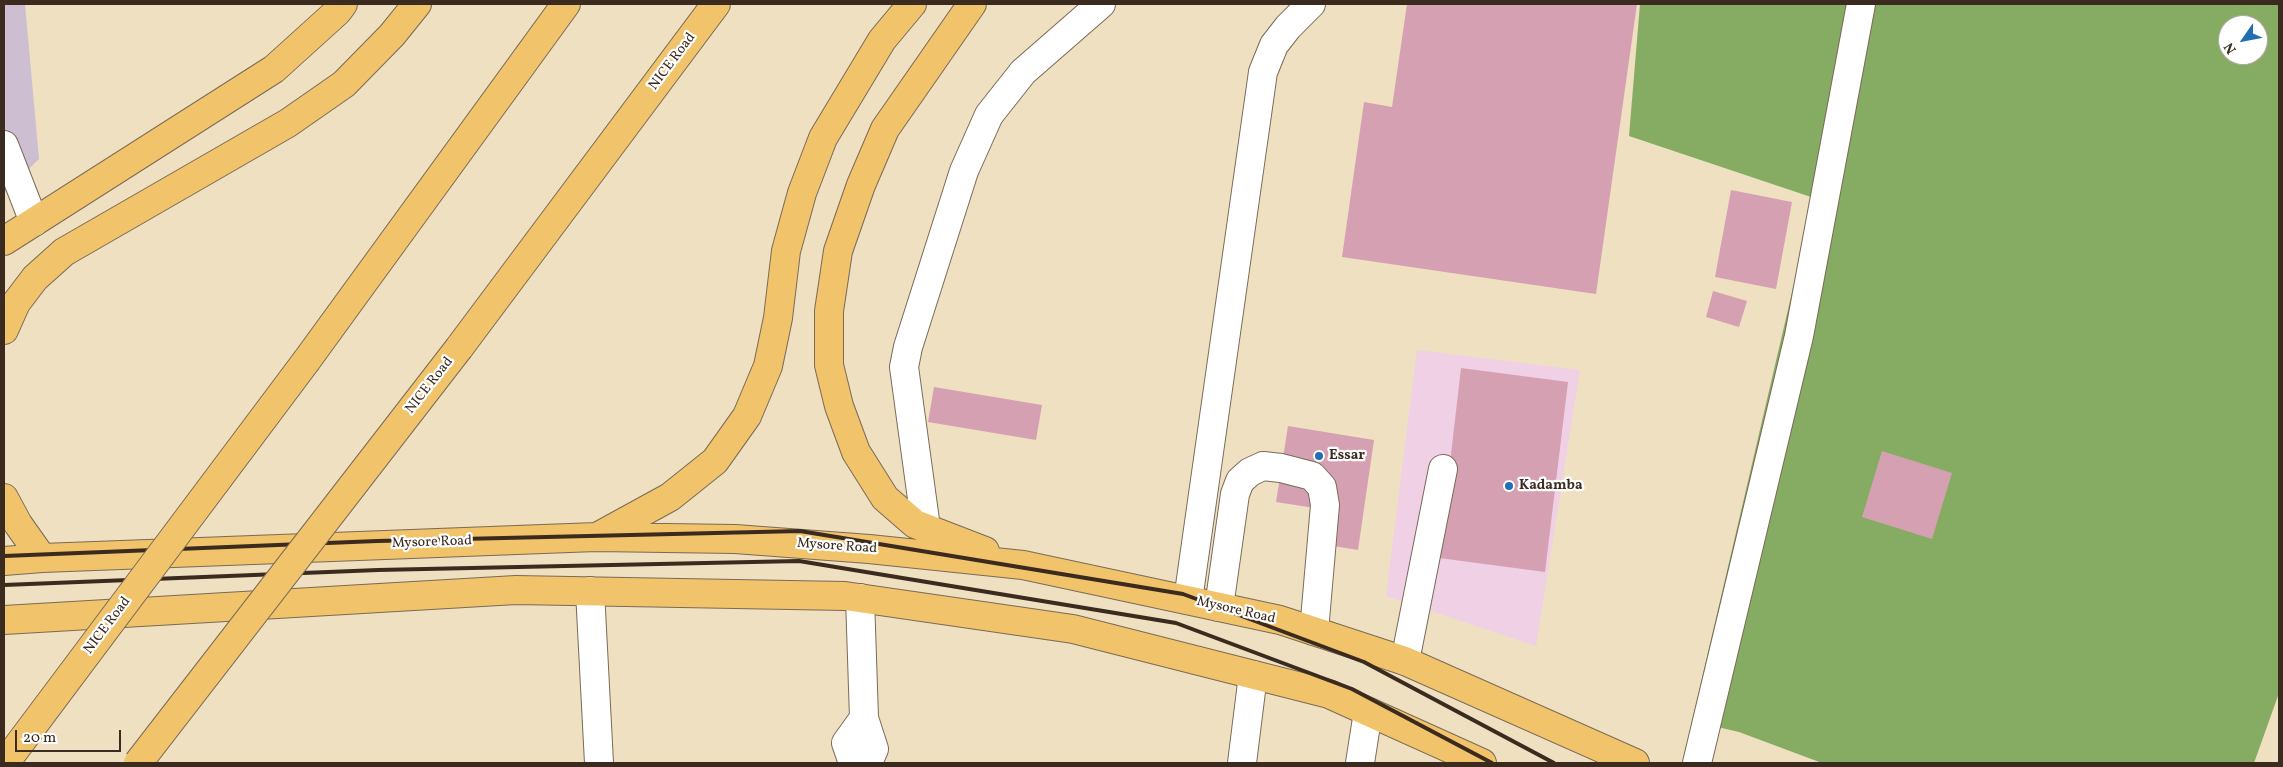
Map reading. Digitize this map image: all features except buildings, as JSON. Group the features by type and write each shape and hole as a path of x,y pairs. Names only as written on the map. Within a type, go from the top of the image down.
{"highway":[{"path":"4,241 274,69 337,12 343,4"},
{"path":"4,330 16,302 35,278 64,252 288,123 344,84 392,35 417,4"},
{"name":"NICE Road","path":"5,763 307,360 566,4"},
{"name":"NICE Road","path":"138,763 460,348 716,4"},
{"path":"596,538 670,497 715,461 747,416 768,366 778,318 786,251 802,193 823,138 882,40 912,4"},
{"path":"972,4 885,129 861,185 838,251 829,311 828,365 839,406 856,452 885,498 915,524 1022,565"},
{"path":"4,498 18,524 42,558"},
{"name":"Mysore Road","path":"4,561 42,558 596,538 735,539 868,549 1022,565 1280,620 1405,661 1635,763"},
{"path":"4,620 516,590 845,596 1074,629 1329,694 1482,763"}],"street":[{"path":"926,528 904,368 908,347 964,171 989,115 1023,72 1101,4"},
{"path":"1188,600 1263,72 1274,45 1288,27 1311,4"},
{"path":"1697,763 1799,336 1861,4"},
{"path":"4,145 34,222"},
{"path":"1219,607 1234,494 1240,481 1250,472 1263,466 1281,468 1312,476 1322,487 1325,505 1314,631"},
{"path":"1405,661 1443,470"},
{"path":"590,591 599,763"},
{"path":"860,598 864,718 874,749 868,763"},
{"path":"1242,763 1253,675"},
{"path":"1360,763 1368,712"},
{"path":"853,763 846,743 864,718"}],"shaded area":[{"path":"4,4 25,4 39,159 4,193"},
{"path":"1417,350 1580,370 1536,646 1386,596"}],"green space":[{"path":"1640,4 2279,4 2279,693 2254,763 1822,763 1739,732 1692,721 1814,198 1629,136"}],"railway":[{"path":"4,556 377,541 800,531 1183,594 1364,662 1554,763"},
{"path":"4,585 378,570 799,561 1176,623 1352,689 1492,763"}],"place":[{"name":"Essar","path":"1319,456"},
{"name":"Kadamba","path":"1509,486"}]}
